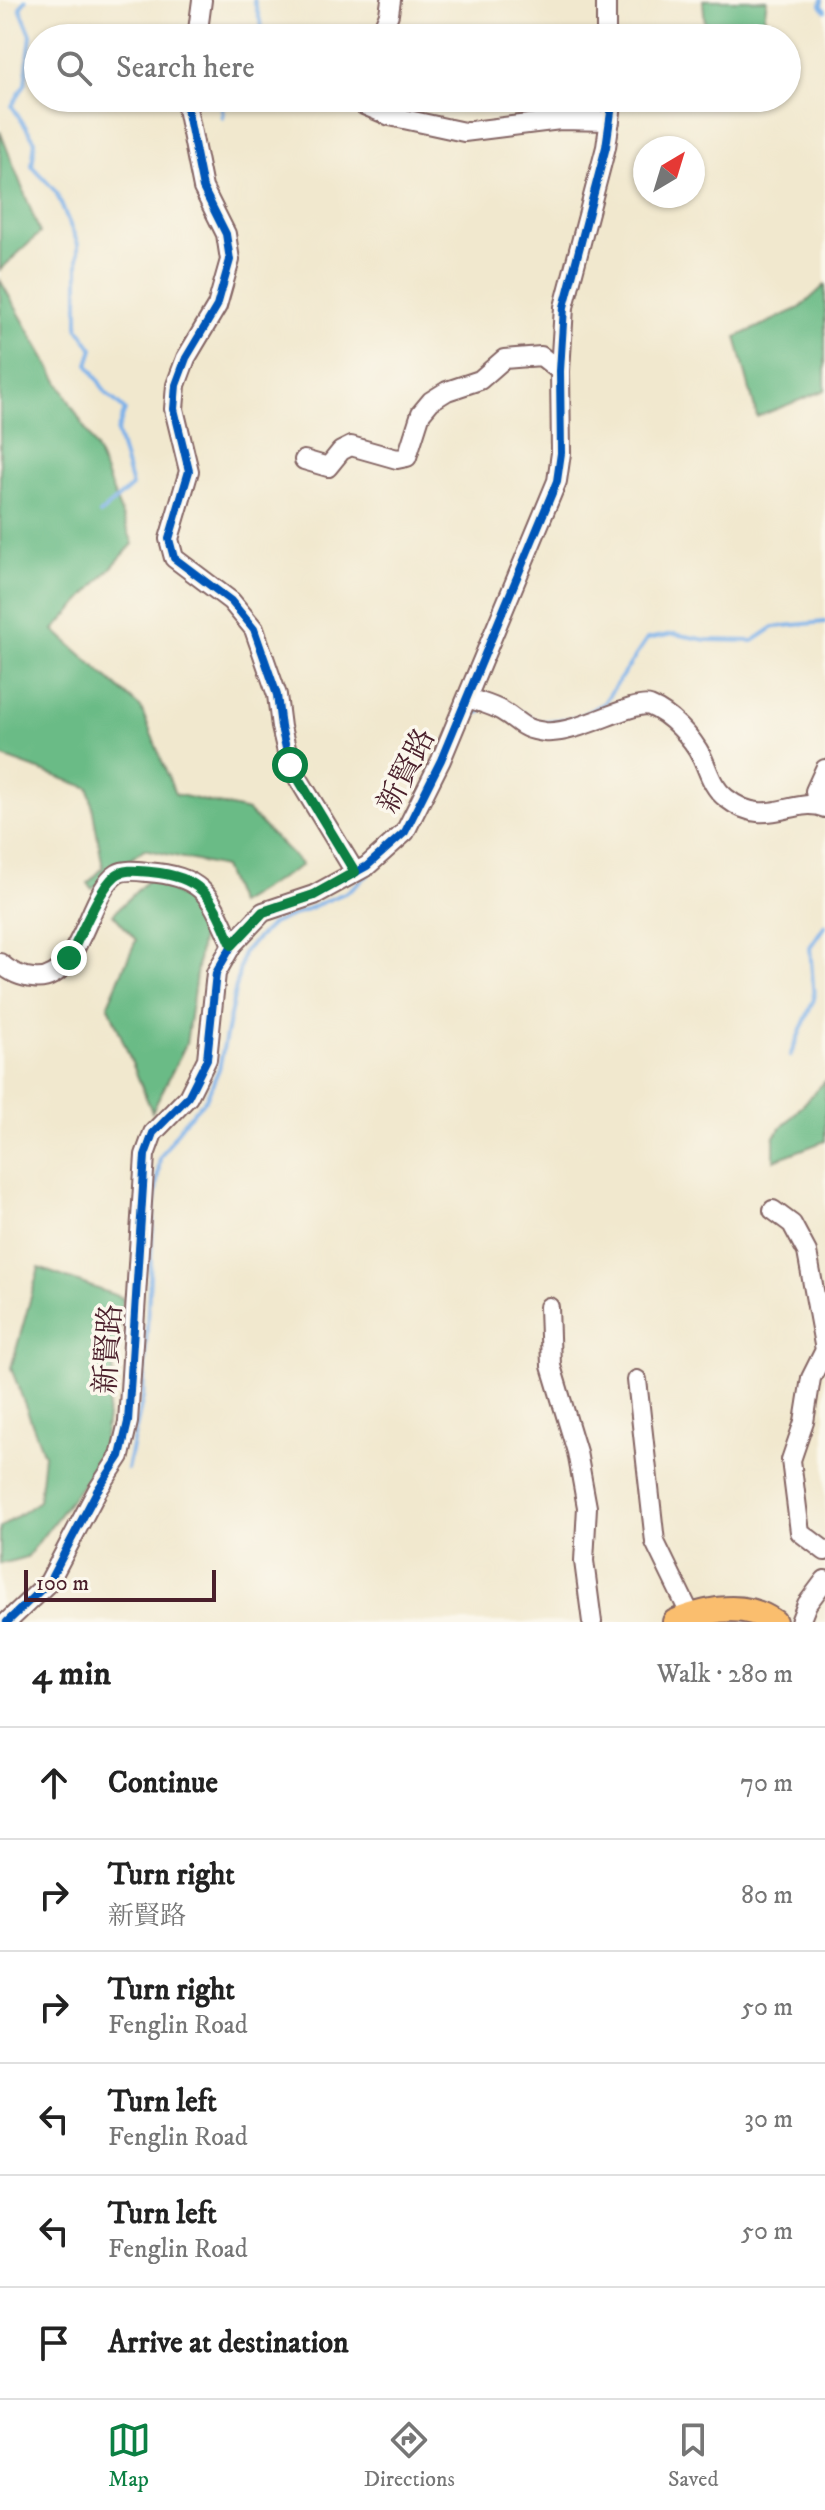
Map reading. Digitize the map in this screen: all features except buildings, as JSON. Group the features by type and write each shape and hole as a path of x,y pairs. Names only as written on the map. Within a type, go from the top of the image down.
{"main road":[{"path":"683,1619 720,1609 741,1609 762,1614 774,1622"}],"street":[{"path":"199,24 202,0"},
{"path":"385,24 391,0"},
{"path":"606,0 606,24"},
{"path":"188,112 203,188 226,234 230,260 217,306 186,358 176,385 174,409 189,471 169,539 174,558 231,601 254,629 277,695 290,765 355,872"},
{"path":"381,112 464,132 560,120 610,121"},
{"name":"新賢路","path":"7,1622 49,1582 97,1491 120,1456 128,1422 145,1155 153,1133 188,1097 207,1059 216,973 232,945 263,912 314,895 367,866 405,832 468,698 557,481 561,453 560,371 564,307 606,147 611,112"},
{"path":"304,460 328,467 341,451 351,446 397,459 407,457 421,413 431,401 447,391 480,380 504,359 541,356 560,371"},
{"path":"468,698 502,711 521,727 547,732 577,729 632,706 647,705 669,716 701,755 712,784 726,798 750,812 767,813 821,806 815,791 825,769"},
{"path":"0,963 19,976 38,979 56,973 69,958 107,886 116,874 131,871 183,877 201,889 213,903 232,945"},
{"path":"773,1210 792,1224 807,1252 825,1350 811,1378 804,1422 791,1460 800,1532 825,1551"},
{"path":"549,1307 551,1366 577,1452 587,1507 584,1561 592,1622"},
{"path":"637,1380 655,1542 683,1619"},
{"path":"800,1622 807,1604 825,1580"}],"green space":[{"path":"703,0 767,0 763,24 705,24"},
{"path":"0,131 40,233 0,270"},
{"path":"0,280 96,448 133,544 54,630 141,708 175,794 248,811 302,865 238,904 223,867 144,849 92,889 88,883 103,868 89,788 0,756"},
{"path":"825,285 825,390 757,417 736,337 800,308"},
{"path":"151,877 205,913 186,1044 152,1112 108,1004 136,940 113,914"},
{"path":"825,1081 825,1141 774,1160 774,1136"},
{"path":"39,1268 123,1298 101,1460 27,1557 0,1564 0,1528 39,1501 44,1455 11,1368"}],"waterway":[{"path":"26,0 20,8 27,24"},
{"path":"254,0 261,24"},
{"path":"822,0 825,11"},
{"path":"24,86 12,106 35,141 32,166 56,192 78,244 78,328 93,349 88,364 106,393 125,410 117,432 132,486 100,514"},
{"path":"222,112 223,118"},
{"path":"515,709 539,722 576,718 603,704 647,639 674,634 706,640 753,641 774,627 825,622"},
{"path":"413,834 438,795 469,723 476,713 481,712"},
{"path":"127,1469 143,1397 154,1206 160,1158 184,1122 206,1099 219,1069 243,952 272,924 347,892 368,875"},
{"path":"790,1056 814,999 810,947 825,925"}],"cycle path":[{"path":"188,112 203,188 226,234 230,260 217,306 186,358 176,385 174,409 189,471 169,539 174,558 231,601 254,629 277,695 290,765 355,872"},
{"path":"7,1622 49,1582 97,1491 120,1456 128,1422 145,1155 153,1133 188,1097 207,1059 216,973 232,945 263,912 314,895 367,866 405,832 441,760 557,481 561,453 560,371 564,307 606,147 611,112"}],"route":[{"path":"69,958 116,874 131,871 183,877 201,889 213,903 232,945 263,912 314,895 355,872 290,765"}]}
